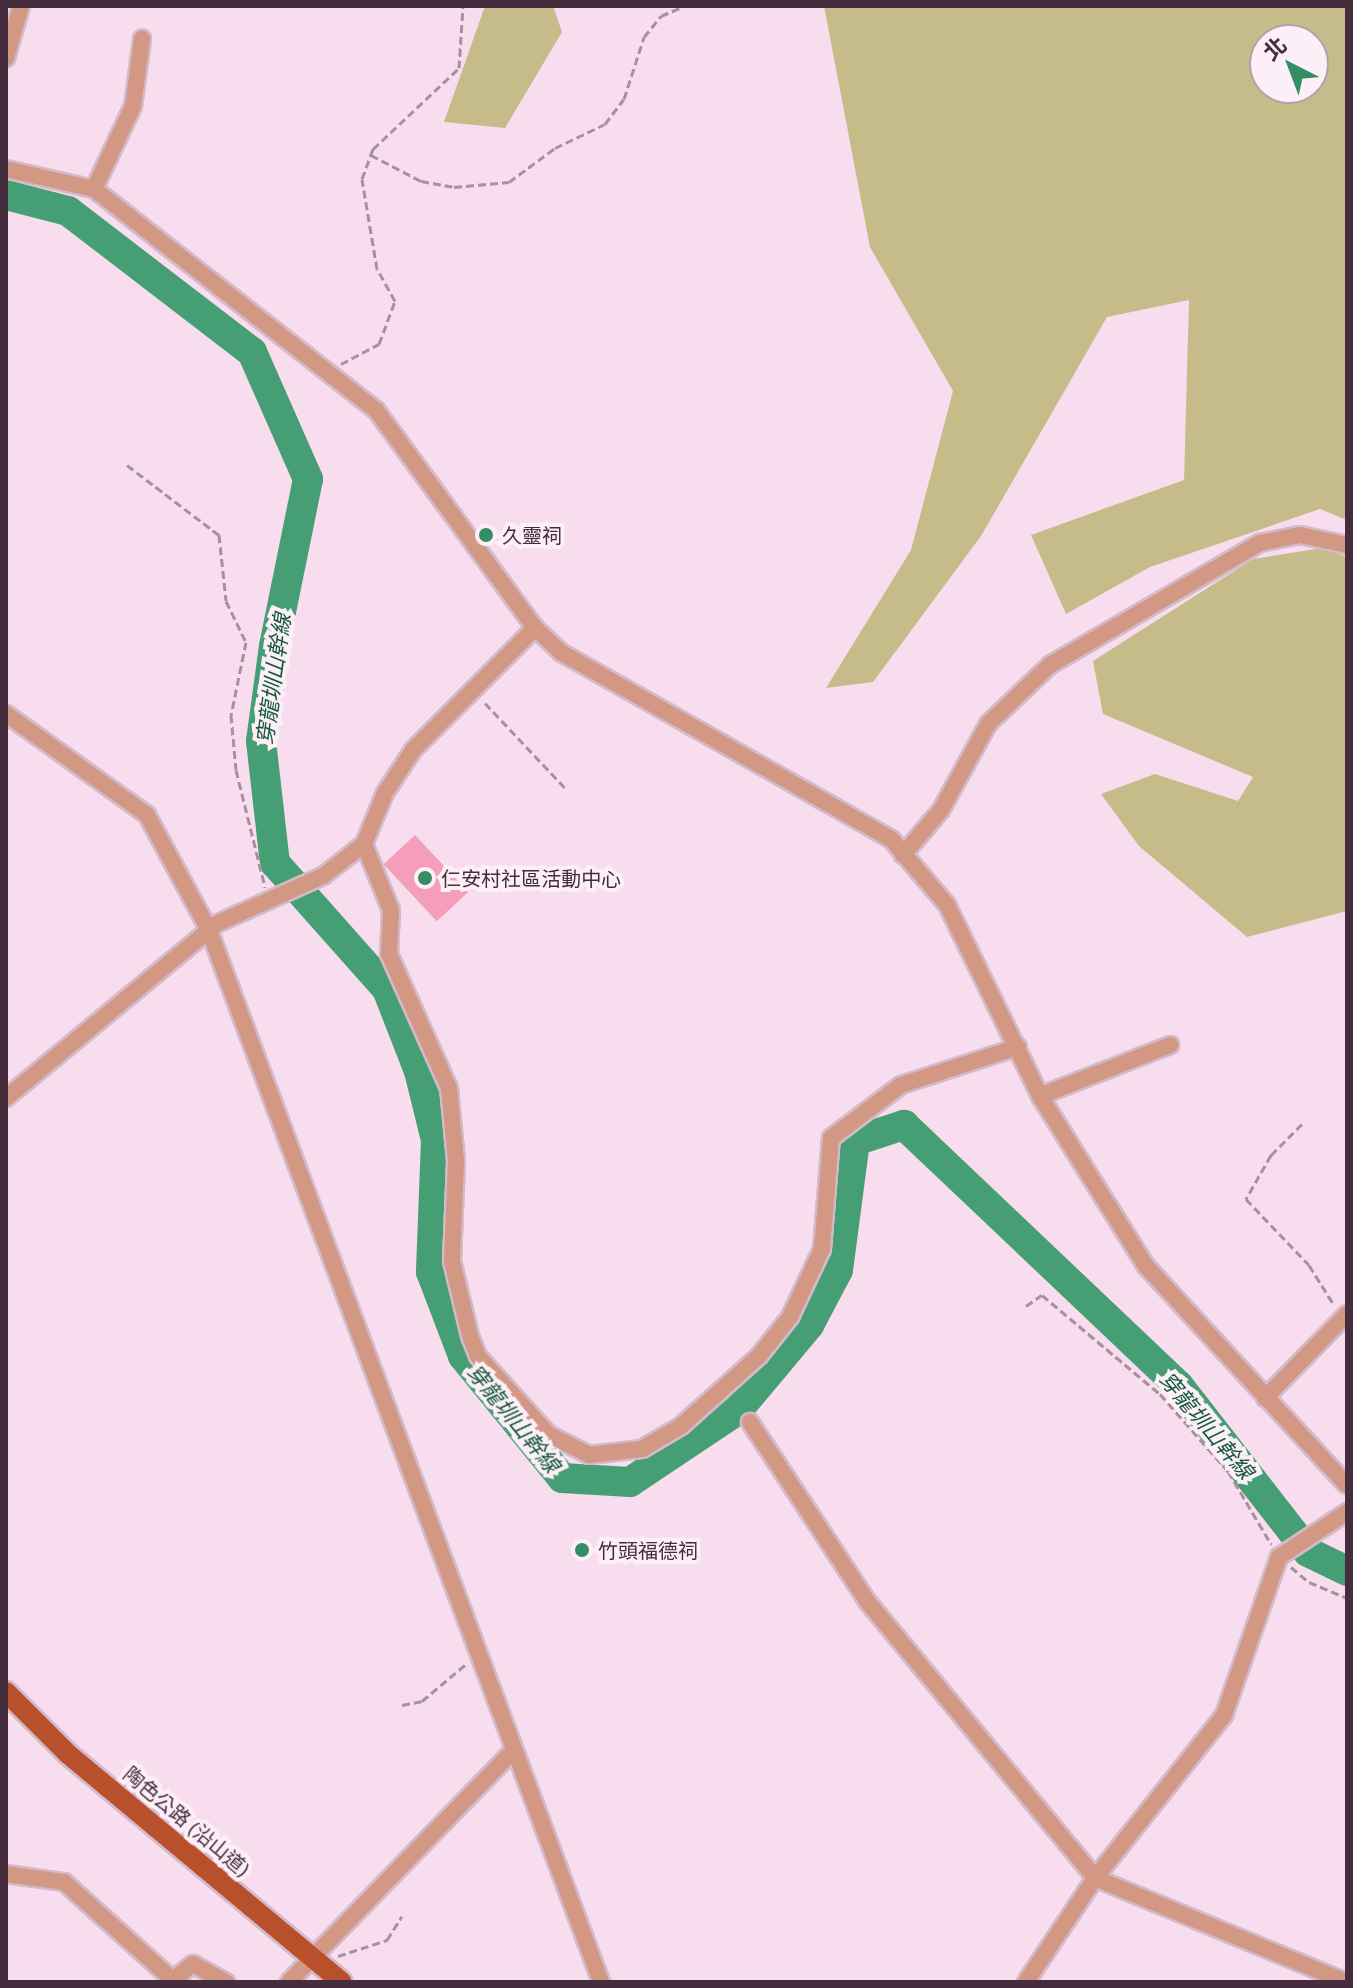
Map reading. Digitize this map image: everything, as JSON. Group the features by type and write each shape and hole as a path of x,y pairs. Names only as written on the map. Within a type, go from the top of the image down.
{"main road":[{"name":"陶色公路 (沿山道)","path":"6,1692 68,1754 342,1982"}],"street":[{"path":"6,58 21,6"},
{"path":"94,189 133,106 142,39"},
{"path":"6,169 94,189 376,410 535,628 562,653 892,840 947,905 1040,1096 1146,1266 1347,1485"},
{"path":"903,855 941,810 988,724 1050,665 1260,543 1300,535 1347,545"},
{"path":"6,1098 209,930 323,876 364,844 385,793 413,750 535,628"},
{"path":"6,714 147,815 209,930 512,1752 601,1982"},
{"path":"364,844 391,910 389,954 449,1088 456,1161 452,1261 470,1336 478,1356 548,1434 589,1455 642,1449 681,1426 759,1356 790,1317 822,1249 831,1138 901,1085 1018,1047"},
{"path":"1040,1096 1170,1045"},
{"path":"1265,1398 1345,1316"},
{"path":"750,1422 867,1601 1095,1878 1346,1982"},
{"path":"1026,1982 1095,1878 1224,1715 1281,1554 1347,1512"},
{"path":"289,1982 512,1752"},
{"path":"6,1874 64,1882 173,1980 193,1964 226,1982"}],"path":[{"path":"327,371 379,344 395,301 374,254 362,179 371,155 459,68 463,6"},
{"path":"371,155 421,181 454,187 509,182 555,148 605,124 624,99 644,37 661,16 684,6"},
{"path":"127,465 219,535 226,601 246,642 231,715 236,770 274,900"},
{"path":"474,692 567,790"},
{"path":"1302,1124 1271,1155 1246,1199 1309,1265 1345,1316"},
{"path":"1026,1306 1042,1295 1160,1394 1228,1471 1281,1554 1309,1582 1347,1598"},
{"path":"402,1705 422,1701 478,1654"},
{"path":"314,1958 344,1955 387,1940 402,1916"}],"shaded area":[{"path":"485,6 553,6 562,32 505,128 444,122"},
{"path":"824,6 1347,6 1347,520 1320,509 1150,567 1066,614 1031,535 1184,480 1189,300 1107,317 981,536 873,682 826,688 911,550 953,391 870,247"},
{"path":"1322,548 1347,557 1347,911 1247,937 1139,846 1101,794 1155,774 1238,801 1253,777 1103,714 1093,661 1253,559"}],"building":[{"name":"仁安村社區活動中心","path":"415,835 468,892 437,921 384,864"}],"waterway":[{"name":"穿龍圳山幹線","path":"6,195 68,211 252,352 308,479 274,646 261,741 275,863 387,989 419,1071 436,1140 431,1272 463,1356 562,1478 630,1482 738,1410 809,1325 838,1270 855,1141 904,1125 1179,1386 1308,1552 1347,1571"}],"place":[{"name":"久靈祠","path":"486,535"},
{"name":"仁安村社區活動中心","path":"425,878"},
{"name":"竹頭福德祠","path":"582,1550"}]}
